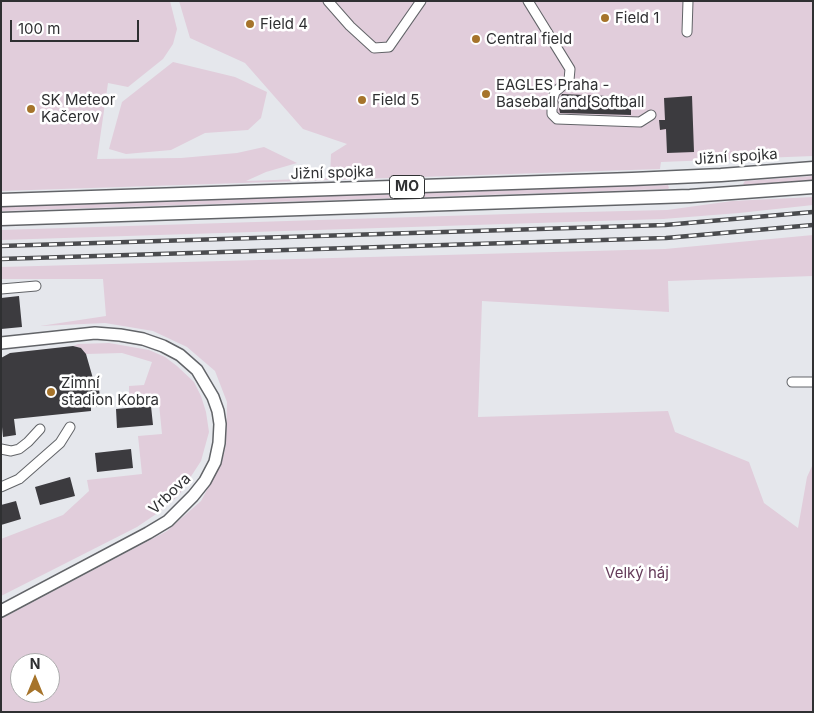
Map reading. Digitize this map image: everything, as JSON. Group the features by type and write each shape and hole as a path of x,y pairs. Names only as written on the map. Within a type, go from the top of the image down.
{"highway":[{"name":"Jižní spojka","path":"1,200 632,179 813,168"},
{"name":"MO","path":"1,219 663,197 813,187"}],"main road":[{"name":"Vrbova","path":"1,343 95,333 143,339 163,346 180,355 196,370 206,383 218,411 220,424 215,462 194,496 168,521 148,534 1,611"}],"street":[{"path":"328,1 350,26 374,48 389,47 421,1"},
{"path":"528,1 570,69 569,80 555,92 552,102 552,114 557,119 640,122 651,115"},
{"path":"687,32 688,1"},
{"path":"1,288 36,286"},
{"path":"792,382 813,382"},
{"path":"1,487 19,479 60,443 70,427"},
{"path":"1,449 11,451 19,448 28,442 40,429"}],"green space":[{"path":"1,1 170,1 177,29 173,44 163,59 128,87 108,83 97,159 181,158 237,153 264,147 297,163 266,172 246,181 330,178 331,154 347,144 303,129 245,63 190,38 179,1 813,1 813,156 661,162 660,169 1,191"},
{"path":"173,62 235,77 267,92 261,118 248,130 205,133 171,150 126,154 109,149 122,102"},
{"path":"813,176 813,180 743,184 745,181"},
{"path":"668,185 668,189 1,211 1,207"},
{"path":"813,197 813,205 663,219 1,240 1,230 667,210 732,201"},
{"name":"Velký háj","path":"813,235 813,276 668,281 669,312 482,301 478,417 668,411 675,432 749,462 764,503 798,528 807,477 813,464 813,712 1,712 1,619 167,531 201,501 222,462 226,445 227,402 215,371 187,347 153,331 105,323 40,326 106,316 103,279 1,279 1,267 665,249"},
{"path":"109,343 149,350 165,357 194,382 206,412 209,432 201,461 179,495 165,508 137,527 1,596 1,539 63,515 89,491 87,480 142,474 138,436 162,434 158,394 129,398 129,386 144,385 152,362 122,353 86,354 81,348 73,346 78,344"}],"building":[{"path":"562,94 631,97 631,115 560,113 558,103"},
{"path":"692,96 694,152 667,153 666,129 660,130 659,120 665,120 664,98"},
{"path":"19,296 22,327 1,329 1,298"},
{"name":"Zimní stadion Kobra","path":"73,346 81,348 86,354 96,389 99,389 101,406 91,407 91,411 14,419 16,435 3,437 1,358 10,353"},
{"path":"151,406 153,425 117,428 116,409"},
{"path":"131,449 133,468 97,472 95,453"},
{"path":"70,477 75,496 40,505 35,487"},
{"path":"16,501 21,519 1,525 1,505"}],"railway":[{"path":"1,246 665,225 813,212"},
{"path":"1,259 666,238 813,225"}],"place":[{"name":"Field 1","path":"605,18"},
{"name":"Field 4","path":"250,24"},
{"name":"Central field","path":"476,39"},
{"name":"EAGLES Praha - Baseball and Softball","path":"486,94"},
{"name":"Field 5","path":"362,100"},
{"name":"SK Meteor Kačerov","path":"31,109"},
{"name":"Zimní stadion Kobra","path":"51,392"}]}
